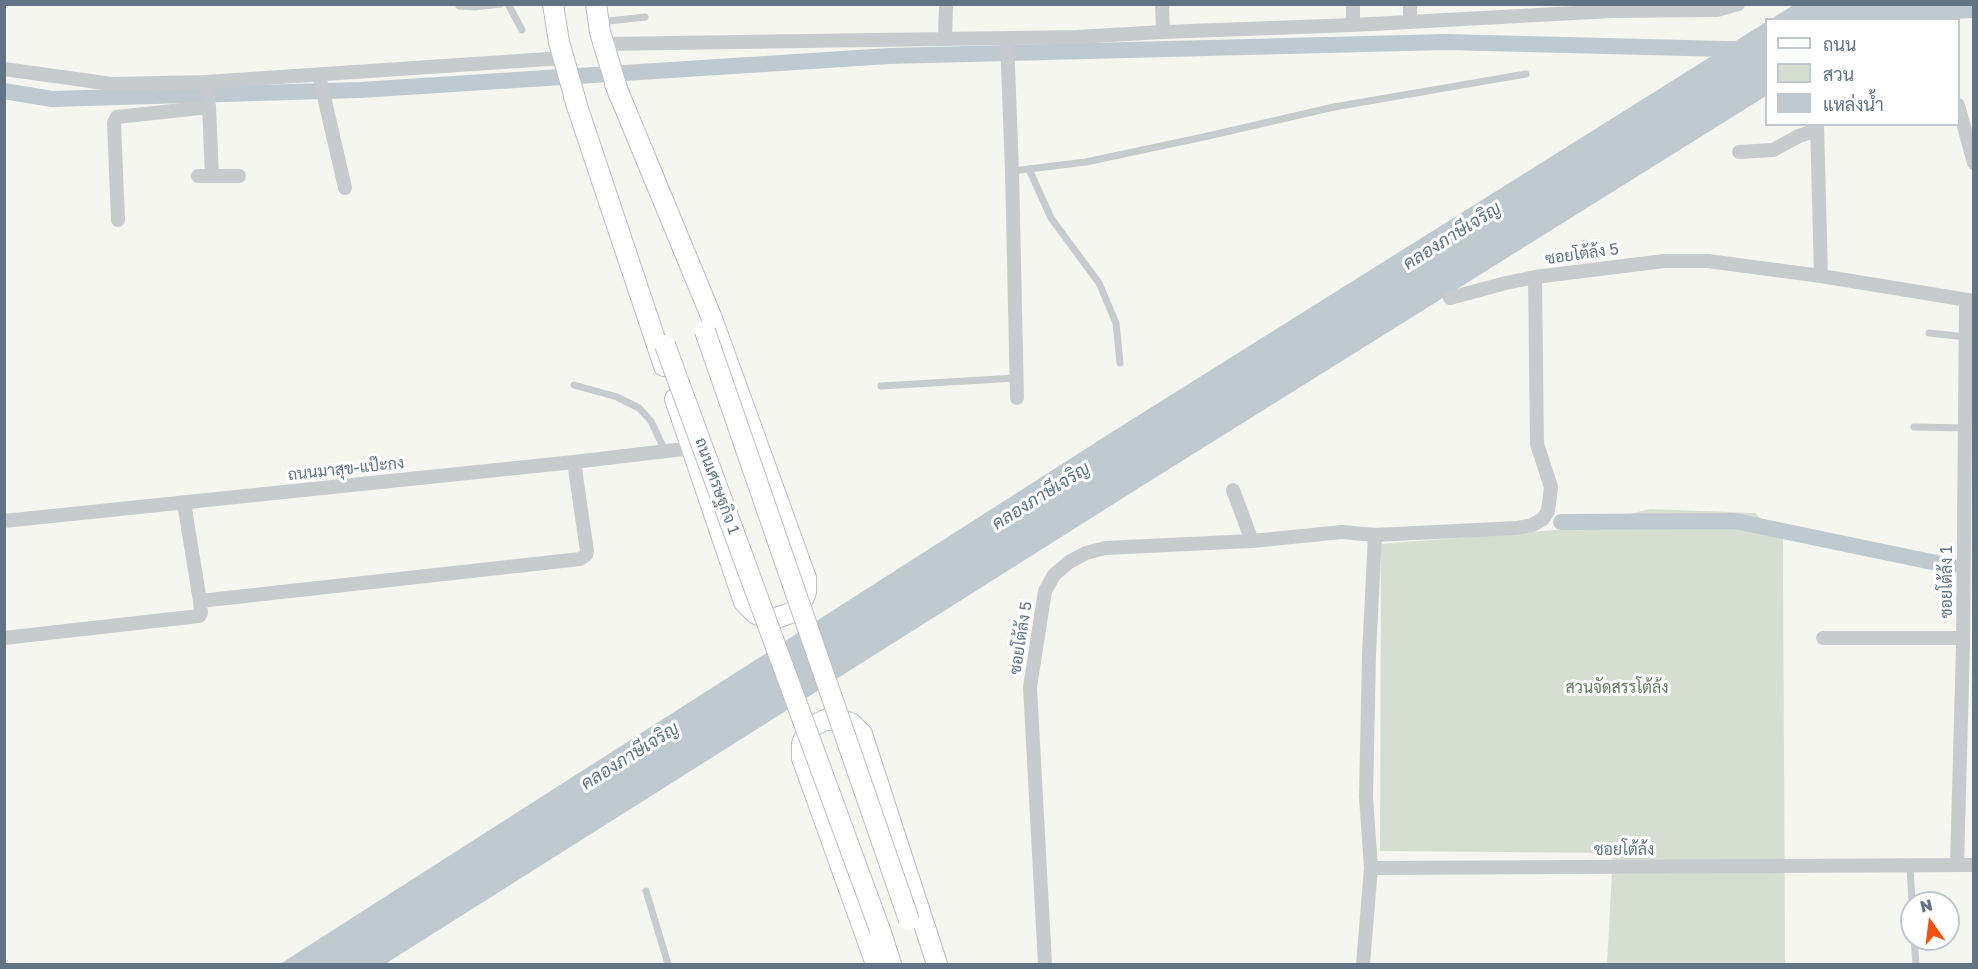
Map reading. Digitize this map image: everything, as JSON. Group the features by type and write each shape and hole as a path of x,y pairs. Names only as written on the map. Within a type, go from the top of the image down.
{"main road":[{"name":"ถนนเศรษฐกิจ 1","path":"553,4 563,58 574,97 891,964"},
{"path":"598,13 603,44 615,84 705,331 924,964"},
{"path":"574,97 744,603 756,614 776,618 794,611 802,602 806,592 806,578 711,316 615,84"},
{"path":"876,964 802,758 802,744 807,734 815,725 825,720 843,720 852,724 862,734 937,964"}],"street":[{"path":"945,39 946,4"},
{"path":"1162,4 1163,32"},
{"path":"1353,4 1353,25"},
{"path":"1410,4 1410,22"},
{"path":"603,44 1007,39 1410,22 1557,10 1612,8 1717,10 1738,4"},
{"path":"1007,39 1017,398"},
{"path":"4,69 112,84 206,82 563,58"},
{"path":"319,75 345,188"},
{"path":"206,82 212,176"},
{"path":"118,220 114,123 117,117 209,106"},
{"path":"1960,110 1970,156 1974,163"},
{"path":"1738,152 1773,150 1817,127 1821,276"},
{"path":"198,176 239,176"},
{"name":"ซอยโต้ล้ง 5","path":"1045,964 1030,687 1045,591 1054,575 1069,562 1086,553 1105,548 1252,541 1342,532 1375,536 1517,528 1532,525 1543,519 1548,511 1551,487 1538,444 1535,277 1664,261 1708,261 1821,276 1970,300"},
{"path":"1450,298 1535,277"},
{"name":"ซอยโต้ล้ง 1","path":"1957,864 1968,659 1964,638 1965,428 1966,337 1970,300"},
{"name":"ถนนมาสุข-แป๊ะกง","path":"4,521 692,448"},
{"path":"200,601 580,559 587,551 574,462"},
{"path":"1233,490 1252,541"},
{"path":"4,638 197,616 201,613 184,502"},
{"path":"1363,964 1371,868 1366,797 1372,564 1375,536"},
{"path":"1823,638 1964,638"},
{"name":"ซอยโต้ล้ง","path":"1371,868 1974,865"}],"lane":[{"path":"458,4 475,7 500,4"},
{"path":"508,4 522,30"},
{"path":"598,13 645,17"},
{"path":"1012,171 1097,159 1334,107 1526,74"},
{"path":"1029,169 1051,218 1099,283 1116,323 1120,363"},
{"path":"1929,333 1966,337"},
{"path":"881,386 1016,378"},
{"path":"574,385 617,398 639,408 651,421 665,451"},
{"path":"1914,427 1965,428"},
{"path":"1910,866 1911,891"},
{"path":"646,891 668,964"}],"green space":[{"name":"สวนจัดสรรโต้ล้ง","path":"1650,509 1755,513 1783,539 1785,964 1607,964 1613,853 1380,851 1381,544 1568,529"}],"water":[{"path":"1795,4 1912,4 1890,18 1773,18"},
{"name":"คลองภาษีเจริญ","path":"1765,23 1765,97 1142,486 385,964 280,964 1112,432"}],"waterway":[{"path":"1878,14 1974,10"},
{"path":"4,91 52,99 360,90 889,56 1445,42 1765,50"},
{"path":"1561,522 1735,521 1951,566"}]}
